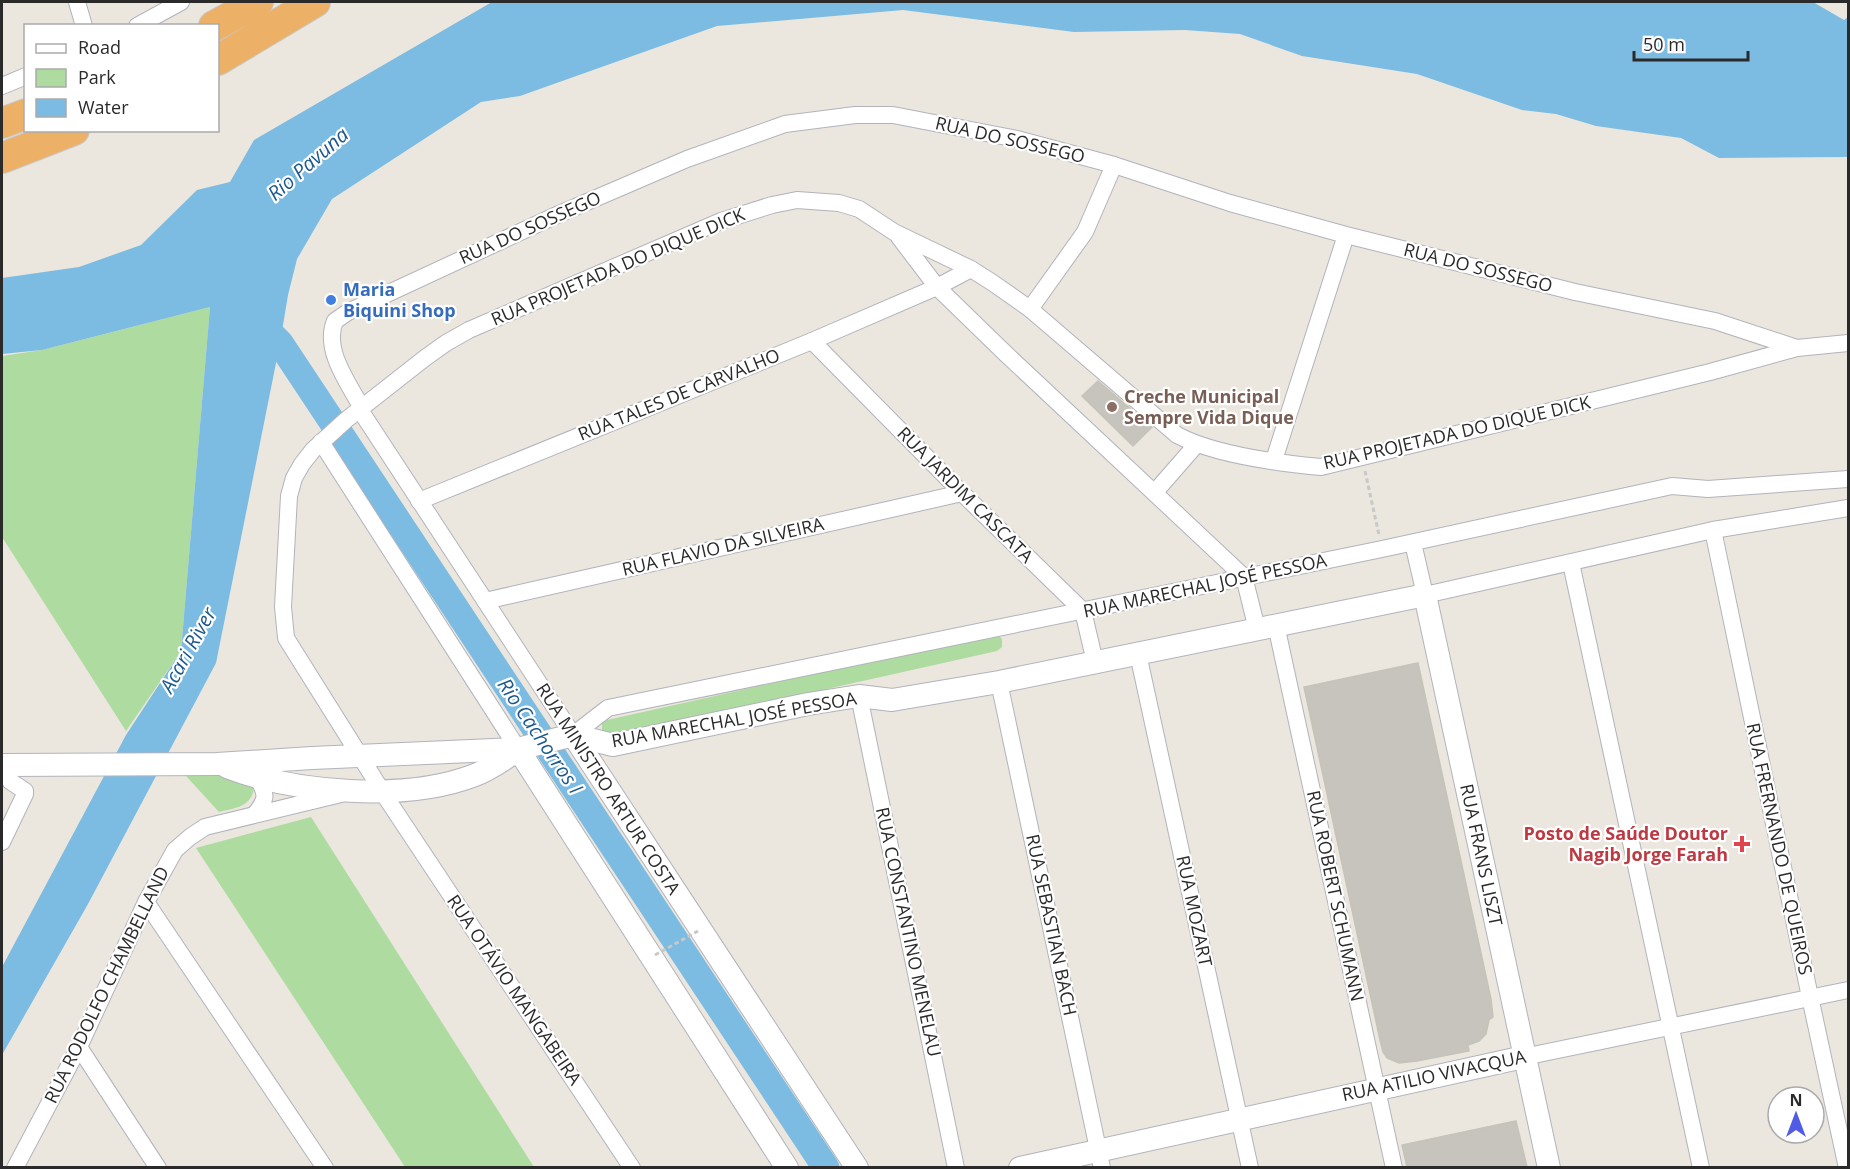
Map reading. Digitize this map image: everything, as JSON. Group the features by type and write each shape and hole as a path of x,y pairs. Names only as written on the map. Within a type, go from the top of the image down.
{"highway":[{"path":"218,24 258,2"},
{"path":"219,59 315,2"},
{"path":"2,123 24,115"},
{"path":"2,158 69,132"}],"street":[{"path":"77,2 83,24"},
{"path":"141,24 181,2"},
{"path":"2,86 24,77"},
{"name":"RUA DO SOSSEGO","path":"361,409 332,348 332,329 335,321 342,316 537,224 676,163 785,124 855,115 893,115 1017,139 1114,165 1230,203 1346,235 1575,292 1715,321 1797,348"},
{"path":"1030,309 1085,232 1114,165"},
{"name":"RUA PROJETADA DO DIQUE DICK","path":"346,420 425,358 469,330 721,221 772,205 797,200 839,203 859,209 894,232 971,269 1030,309 1177,435 1196,445 1321,467 1710,372 1797,348"},
{"path":"894,232 937,287 1244,577"},
{"path":"1274,460 1346,235"},
{"name":"RUA TALES DE CARVALHO","path":"419,501 812,341 937,287 971,269"},
{"name":"RUA JARDIM CASCATA","path":"812,341 962,493 1083,611"},
{"path":"1797,348 1848,343"},
{"name":"RUA MINISTRO ARTUR COSTA","path":"361,409 485,601 566,737 857,1167"},
{"name":"RUA OTÁVIO MANGABEIRA","path":"346,420 302,464 294,478 289,496 284,589 286,638 396,813 632,1167"},
{"path":"325,439 526,747 787,1167"},
{"path":"1155,492 1196,445"},
{"name":"RUA MARECHAL JOSÉ PESSOA","path":"260,769 359,756 526,747 566,737 608,708 1413,543 1672,486 1708,489 1848,479"},
{"name":"RUA FLAVIO DA SILVEIRA","path":"485,601 962,493"},
{"name":"RUA MARECHAL JOSÉ PESSOA","path":"566,737 613,745 808,704 859,696 892,700 999,682 1267,628 1713,530 1848,508"},
{"name":"RUA FRERNANDO DE QUEIROS","path":"1713,530 1847,1167"},
{"name":"RUA FRANS LISZT","path":"1413,543 1549,1167"},
{"path":"1570,563 1701,1167"},
{"name":"RUA ROBERT SCHUMANN","path":"1244,577 1267,628 1394,1167"},
{"path":"1083,611 1095,662"},
{"name":"RUA MOZART","path":"1138,654 1250,1167"},
{"name":"RUA SEBASTIAN BACH","path":"999,682 1100,1160"},
{"name":"RUA CONSTANTINO MENELAU","path":"859,696 956,1167"},
{"name":"RUA MARECHAL JOSÉ PESSOA","path":"2,765 217,764 260,769 353,792 405,789 441,784 476,775 526,747"},
{"path":"2,765 10,781 26,794 2,842"},
{"path":"255,814 265,798 260,769"},
{"path":"396,813 405,789"},
{"name":"RUA RODOLFO CHAMBELLAND","path":"15,1167 79,1047 146,902 175,850 205,827 353,792"},
{"path":"146,902 325,1167"},
{"name":"RUA ATILIO VIVACQUA","path":"1020,1167 1100,1160 1239,1119 1671,1025 1848,990"},
{"path":"79,1047 158,1167"}],"path":[{"path":"1362,458 1382,549"},
{"path":"655,956 698,932"}],"green space":[{"path":"210,307 181,651 126,731 2,537 2,356 42,350"},
{"path":"992,634 1002,639 1002,647 997,651 612,737 602,733 602,724 607,720"},
{"path":"237,775 254,787 253,794 242,806 219,812 186,776"},
{"path":"311,817 534,1167 405,1167 196,848"}],"water":[{"path":"492,2 1813,2 1844,20 1848,17 1848,157 1719,158 1681,138 1596,126 1556,114 1522,110 1417,74 1302,56 1240,34 1185,30 1074,32 903,10 717,26 520,96 481,102 332,199 297,259 216,663 88,904 2,1055 2,967 126,735 181,651 210,307 42,350 2,354 2,278 79,267 141,245 197,190 230,182 254,140"}],"building":[{"path":"1098,381 1152,427 1133,446 1082,396"},
{"path":"1418,663 1493,1017 1489,1020 1486,1034 1479,1041 1468,1045 1469,1051 1399,1063 1387,1058 1383,1052 1304,687"},
{"path":"1516,1121 1527,1167 1407,1167 1402,1145"}],"waterway":[{"name":"Rio Cachorros I","path":"254,317 280,343 826,1168"}],"place":[{"name":"Maria Biquini Shop","path":"331,300"},
{"name":"Creche Municipal Sempre Vida Dique","path":"1112,407"},
{"name":"Posto de Saúde Doutor Nagib Jorge Farah","path":"1742,844"}],"water label":[{"name":"Rio Pavuna","path":"308,164"},
{"name":"Acari River","path":"188,650"}]}
